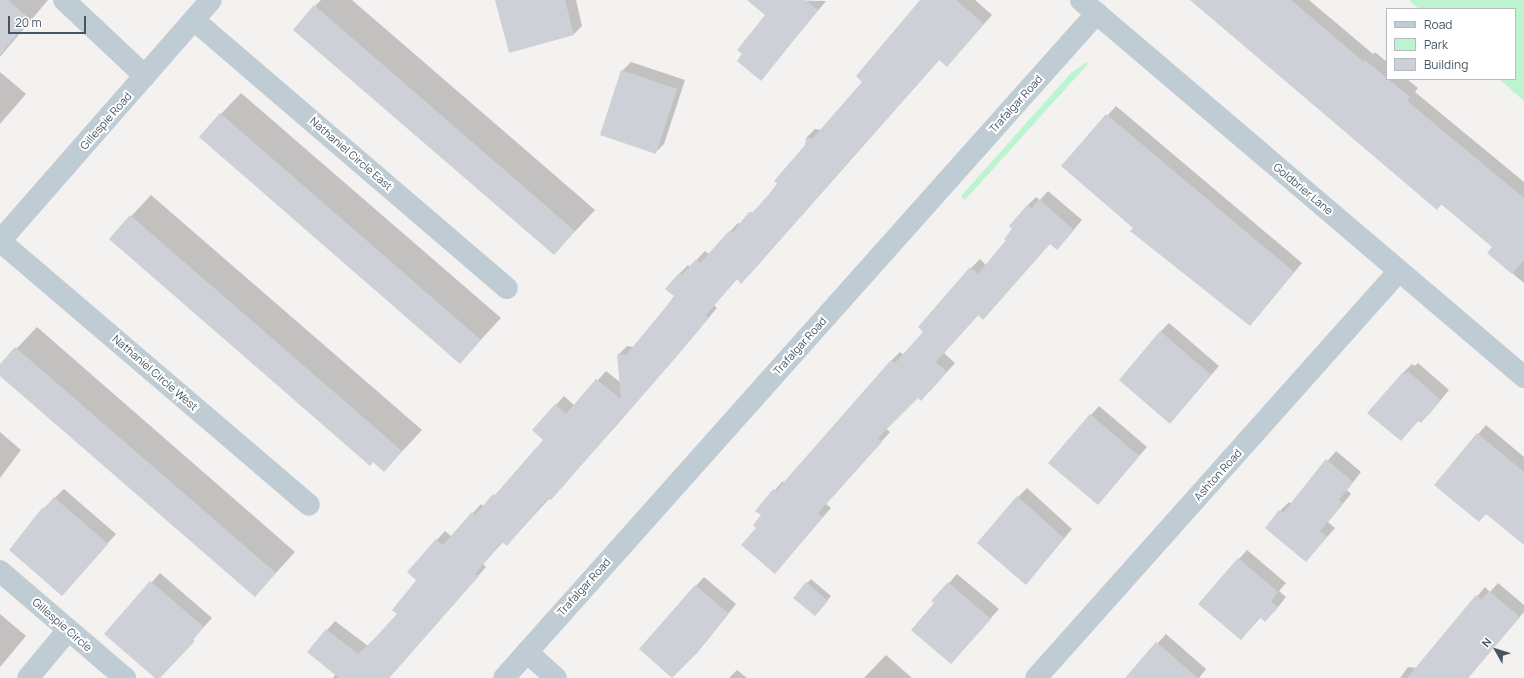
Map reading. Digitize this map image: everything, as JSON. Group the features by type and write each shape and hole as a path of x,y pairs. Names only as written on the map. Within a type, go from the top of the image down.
{"street":[{"path":"64,0 145,76"},
{"name":"Gillespie Road","path":"0,241 211,0"},
{"name":"Goldbrier Lane","path":"1089,7 1524,377"},
{"name":"Trafalgar Road","path":"504,678 1089,7"},
{"name":"Nathaniel Circle East","path":"194,20 507,288"},
{"name":"Nathaniel Circle West","path":"0,241 310,506"},
{"name":"Ashton Road","path":"1036,678 1399,271"},
{"name":"Gillespie Circle","path":"0,570 125,678"},
{"path":"28,678 68,630"},
{"path":"527,652 556,678"}],"green space":[{"path":"1409,0 1524,0 1524,101 1500,80 1516,80 1516,8 1418,8"},
{"path":"1087,62 1088,64 965,200 961,196 1071,73"}],"building":[{"path":"0,0 8,0 30,19 0,55"},
{"path":"495,0 565,0 574,35 509,53"},
{"path":"747,0 805,0 818,10 761,81 737,61 742,54 737,50 765,15"},
{"path":"920,0 956,0 984,24 947,67 939,60 741,284 737,279 706,315 709,318 671,363 551,500 548,498 507,546 502,542 475,574 479,576 389,678 339,678 307,652 326,629 358,654 373,640 397,614 392,610 416,580 407,572 436,539 443,545 472,512 475,515 493,494 495,495 543,440 532,430 555,404 566,414 596,379 621,399 617,354 626,355 674,296 665,289 679,273 682,275 696,259 700,263 729,231 732,233 749,212 753,212 778,184 774,181 805,145 806,138 813,138 862,82 856,76"},
{"path":"1190,0 1291,0 1364,62 1365,60 1386,77 1386,80 1389,80 1410,97 1407,101 1524,198 1524,260 1512,274 1487,253 1492,247 1441,204 1437,210"},
{"path":"314,5 575,231 554,255 293,30"},
{"path":"621,70 677,89 656,154 600,135"},
{"path":"220,113 481,340 460,364 199,137"},
{"path":"1106,114 1294,272 1250,326 1130,231 1133,228 1061,166"},
{"path":"1039,199 1074,230 1057,250 1050,244 983,320 978,315 936,362 947,372 921,401 918,398 878,438 882,442 818,513 823,517 775,574 741,545 756,528 753,525 761,515 755,511 773,489 776,491 891,360 895,363 923,332 918,327 970,267 978,274 1006,240 1004,239 1012,229 1009,226 1027,205 1032,208"},
{"path":"130,215 402,451 384,472 373,462 370,466 109,239"},
{"path":"1160,331 1211,375 1170,424 1119,380"},
{"path":"15,347 276,573 255,597 0,376 0,364"},
{"path":"1408,371 1441,400 1421,423 1418,421 1401,441 1367,413 1403,372 1406,374"},
{"path":"1090,414 1139,456 1098,505 1048,463"},
{"path":"1477,433 1524,472 1524,545 1486,514 1479,522 1434,485"},
{"path":"1326,459 1353,482 1339,500 1343,503 1320,531 1327,537 1306,562 1265,528 1279,510 1283,513"},
{"path":"1017,496 1064,538 1026,585 977,543"},
{"path":"54,497 108,544 62,596 9,550 42,508 44,509"},
{"path":"1238,558 1278,592 1271,601 1278,607 1265,622 1260,617 1241,640 1198,604"},
{"path":"150,581 204,627 193,640 195,641 160,678 155,678 104,634"},
{"path":"806,582 828,601 815,616 793,598"},
{"path":"948,582 991,619 951,664 911,630 934,603 931,601"},
{"path":"695,585 728,613 698,652 672,678 639,649"},
{"path":"1489,591 1520,617 1468,678 1407,678 1476,595 1482,600"},
{"path":"1156,642 1198,678 1125,678"}]}
